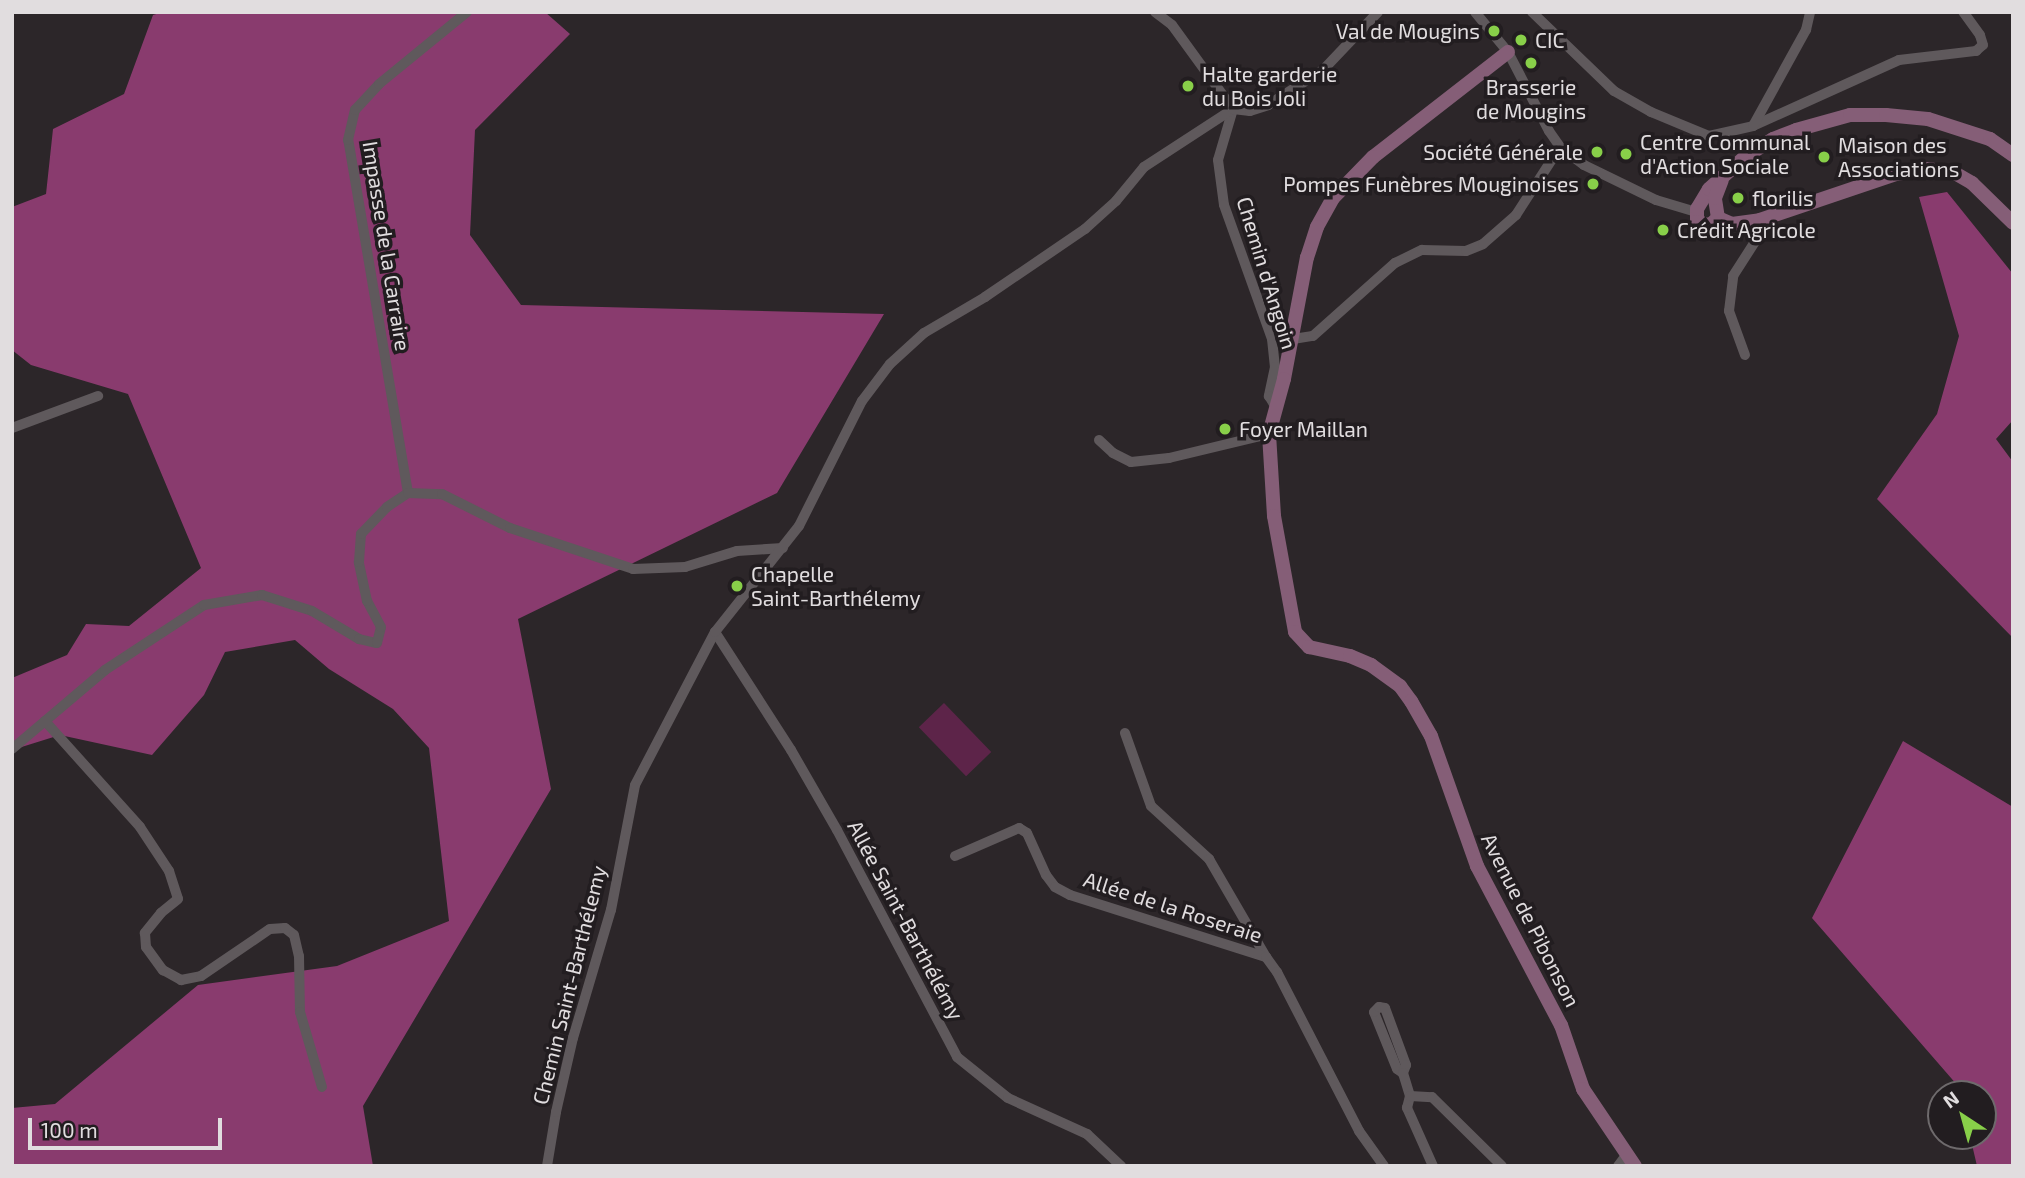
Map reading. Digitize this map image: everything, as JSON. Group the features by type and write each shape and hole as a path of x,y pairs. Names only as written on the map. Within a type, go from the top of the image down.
{"street":[{"name":"Impasse de la Carraire","path":"408,493 348,140 355,110 379,85 467,12"},
{"path":"1155,12 1172,25 1233,109"},
{"name":"Chemin Saint-Barthélemy","path":"547,1166 573,1038 611,911 635,785 715,632 799,526 862,401 890,364 924,333 985,297 1085,229 1116,201 1144,167 1233,109 1250,111 1268,105 1323,70 1378,12"},
{"path":"1475,12 1508,51 1560,147 1584,164 1656,200 1707,210 1732,224 1760,220 1896,174 1927,169 1953,172 1972,183 2013,223"},
{"path":"1532,12 1614,91 1644,109 1709,136 1753,126 1899,60 1976,51 1983,45 1980,35 1963,12"},
{"path":"1753,126 1806,30 1810,12"},
{"name":"Avenue de Pibonson","path":"1508,51 1373,157 1333,198 1317,227 1307,257 1293,339 1269,434 1274,516 1295,632 1309,647 1350,656 1371,665 1400,686 1411,701 1430,736 1477,866 1561,1025 1583,1089 1627,1162"},
{"name":"Chemin d'Angoin","path":"1233,109 1218,160 1224,205 1272,339 1275,367 1269,396 1275,406"},
{"path":"1707,210 1724,176 1773,139 1850,116 1886,114 1928,119 1990,139 2013,155"},
{"path":"1293,339 1313,336 1395,263 1422,250 1466,251 1483,244 1516,215 1560,147"},
{"path":"1745,355 1729,311 1733,276 1758,237 1760,220"},
{"path":"12,428 98,396"},
{"path":"1100,440 1113,453 1131,462 1170,458 1269,434"},
{"path":"12,749 105,670 204,605 262,595 312,611 359,639 377,643 381,627 367,601 364,588 359,562 361,534 387,507 408,493 442,494 510,528 634,569 685,567 737,551 783,548"},
{"name":"Allée Saint-Barthélémy","path":"715,632 791,750 837,830 957,1058 1008,1098 1087,1133 1121,1166"},
{"path":"45,722 140,827 169,871 178,899 161,913 145,933 146,947 163,970 181,980 201,976 270,929 285,928 294,935 299,956 300,1012 323,1087"},
{"path":"1125,733 1151,806 1209,859 1266,957"},
{"name":"Allée de la Roseraie","path":"955,856 1019,828 1027,833 1046,875 1055,887 1070,895 1266,957 1277,972 1359,1131 1384,1166"},
{"path":"1403,1073 1397,1069 1374,1012 1379,1007 1385,1008 1406,1065 1403,1073 1410,1096 1407,1108 1433,1166"},
{"path":"1410,1096 1433,1097 1502,1166"}],"shaded area":[{"path":"163,12 545,12 570,34 475,130 470,235 521,305 884,314 777,493 518,619 551,789 363,1106 373,1166 12,1166 12,1108 55,1104 198,985 337,966 449,921 429,748 393,709 329,669 295,640 225,652 204,695 152,755 60,735 12,750 12,678 67,655 86,624 129,626 201,568 128,394 31,365 12,350 12,207 46,194 53,129 124,94 153,15"},
{"path":"1947,192 2013,274 2013,420 1996,439 2013,462 2013,638 1877,499 1937,414 1959,336 1919,197"},
{"path":"944,703 991,752 966,776 919,727"},
{"path":"1903,741 2013,807 2013,1166 1977,1166 1973,1150 1997,1150 1997,1080 1953,1080 1812,918"}],"place":[{"name":"Val de Mougins","path":"1494,31"},
{"name":"CIC","path":"1521,40"},
{"name":"Brasserie de Mougins","path":"1531,63"},
{"name":"Halte garderie du Bois Joli","path":"1188,86"},
{"name":"Société Générale","path":"1597,152"},
{"name":"Centre Communal d'Action Sociale","path":"1626,154"},
{"name":"Maison des Associations","path":"1824,157"},
{"name":"Pompes Funèbres Mouginoises","path":"1593,184"},
{"name":"florilis","path":"1738,198"},
{"name":"Crédit Agricole","path":"1663,230"},
{"name":"Foyer Maillan","path":"1225,429"},
{"name":"Chapelle Saint-Barthélemy","path":"737,586"}]}
